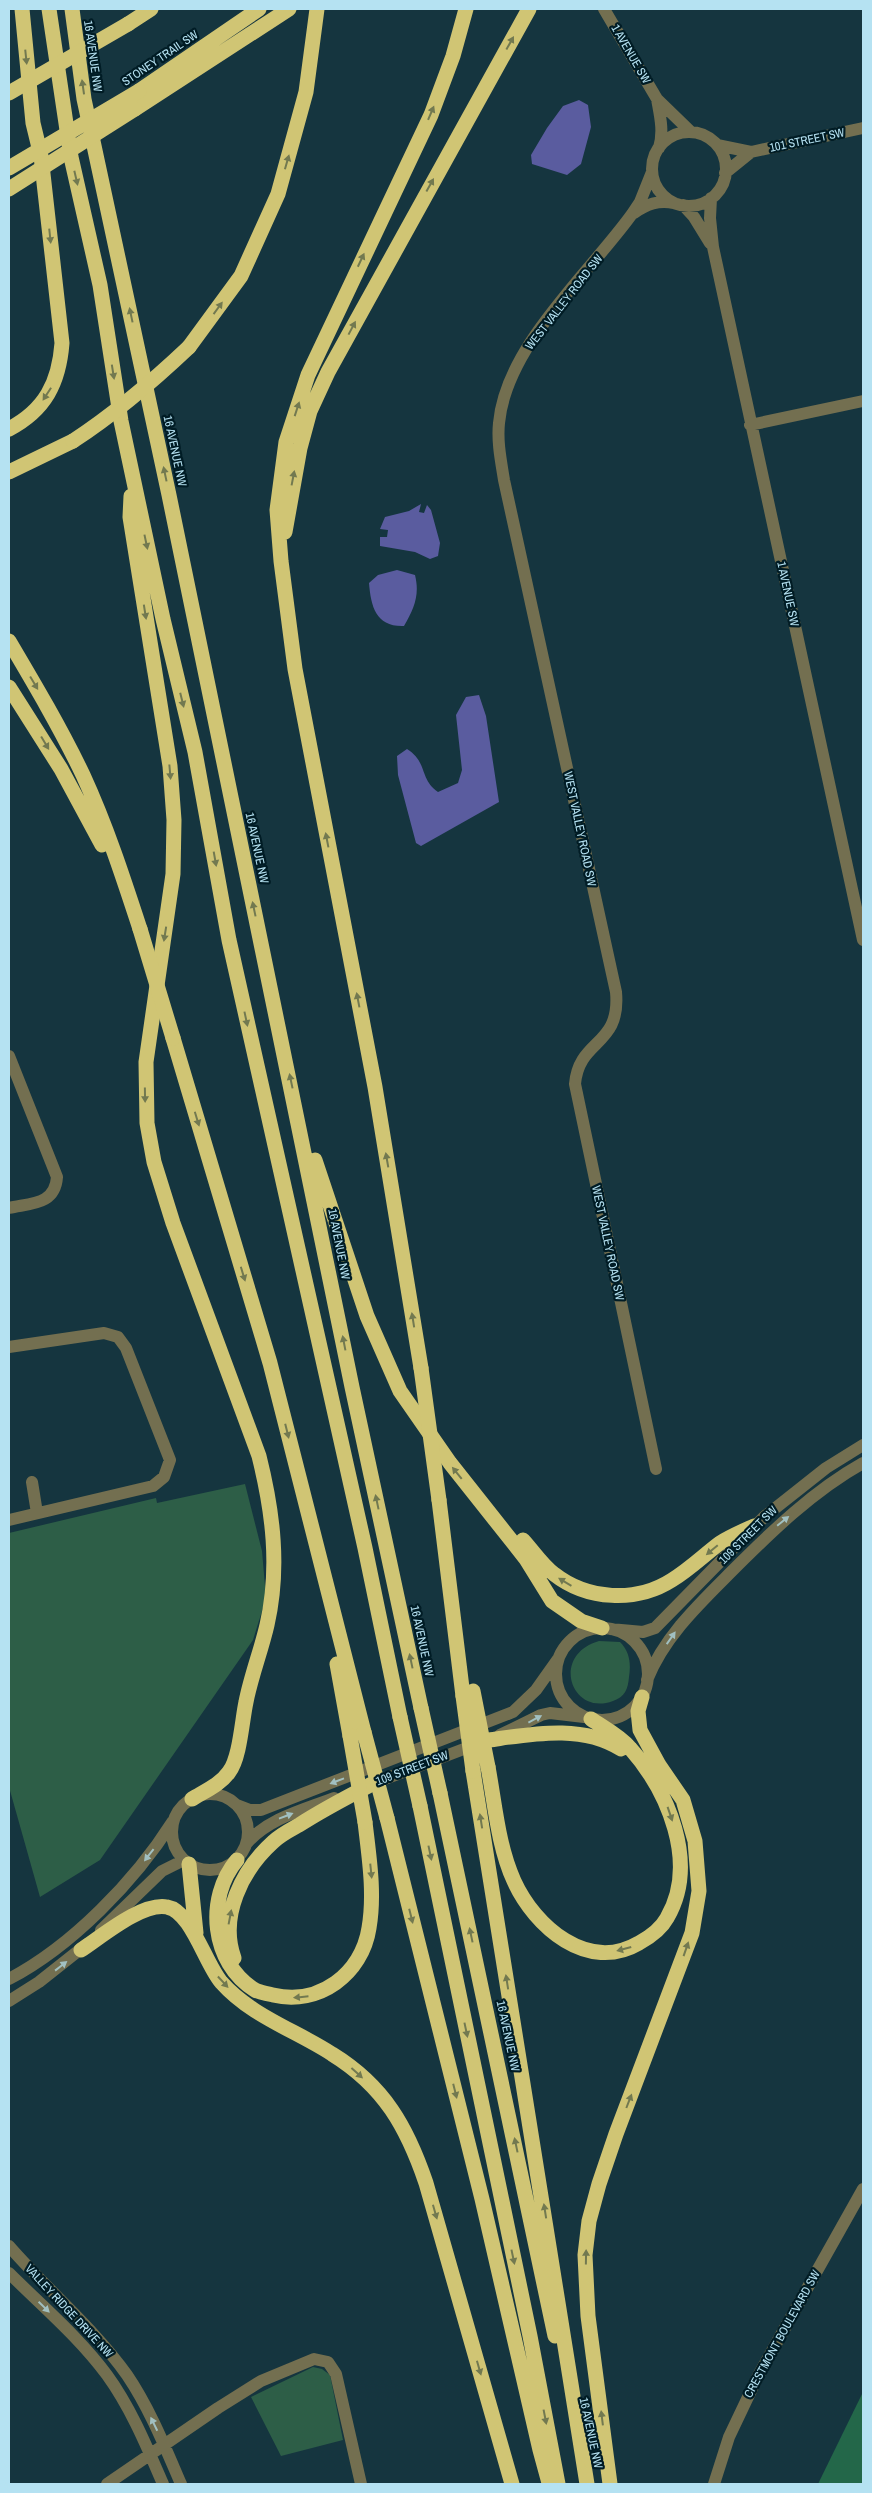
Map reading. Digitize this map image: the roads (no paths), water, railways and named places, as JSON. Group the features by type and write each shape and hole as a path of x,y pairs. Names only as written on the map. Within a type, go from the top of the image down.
{"highway":[{"path":"9,429 26,420 48,394 60,368 62,343 41,156 33,123 22,9"},
{"path":"49,9 71,157 100,285 121,421 132,477 195,752 229,940 365,1548 420,1806 530,2336 558,2484"},
{"name":"16 AVENUE NW","path":"72,9 84,99 297,1112 352,1387 587,2484"},
{"path":"9,92 151,9"},
{"name":"STONEY TRAIL SW","path":"9,168 139,91 259,9"},
{"path":"9,472 73,441 140,394 189,347 241,276 278,194 306,92 317,9"},
{"path":"466,9 453,56 431,114 308,375 286,442 277,510 281,561 295,670 375,1087 421,1368 451,1593 481,1769 587,2484"},
{"path":"281,561 293,478 310,411 328,372 381,273 529,9"},
{"path":"9,189 287,10"},
{"path":"132,477 130,517 170,766 174,820 173,874 146,1062 147,1123 154,1162 173,1223 259,1456 267,1486 275,1558 274,1582 267,1624 246,1699 234,1761 230,1771 222,1781 192,1799"},
{"path":"9,641 42,695 82,774 110,840 140,929 270,1363 323,1578 357,1734 372,1878 369,1929 356,1965 333,1986 306,1997 285,1998 256,1991 243,1981 231,1968 225,1954 216,1918 218,1897 228,1872 237,1860"},
{"path":"9,687 51,752 99,836 140,929"},
{"path":"297,1112 368,1316 400,1391 450,1464 526,1559 552,1600 581,1621 606,1628"},
{"path":"488,1511 523,1540 552,1573 565,1582 578,1589 614,1596 644,1592 670,1582 721,1543 754,1526"},
{"path":"610,2484 588,2316 585,2255 589,2221 616,2134 689,1942 699,1891 695,1841 683,1800 640,1730 638,1711 642,1697"},
{"path":"481,1769 514,1880 533,1912 558,1937 582,1950 606,1953 628,1949 652,1936 667,1919 679,1890 679,1856 676,1830 664,1796 648,1771 629,1747 588,1718"},
{"path":"488,1740 560,1733 583,1735 614,1744 648,1771"},
{"path":"357,1734 387,1818 482,2199 540,2450 550,2484"},
{"path":"243,1981 232,1952 228,1923 235,1896 252,1865 274,1841 326,1808 372,1784"},
{"path":"186,1862 197,1942"},
{"path":"80,1950 134,1915 155,1907 167,1906 179,1911 187,1920 197,1942 222,1982 255,2010 332,2054 355,2070 379,2094 401,2121 414,2148 426,2183 512,2484"}],"street":[{"name":"1 AVENUE SW","path":"604,9 657,99 691,132"},
{"name":"1 AVENUE SW","path":"657,99 662,123 662,137 659,148"},
{"name":"101 STREET SW","path":"717,145 751,152 863,128"},
{"path":"691,132 705,136 717,145 724,158 725,173 721,187 711,198 698,205 679,204 660,191 652,172 653,160 659,148 676,134 691,132"},
{"name":"101 STREET SW","path":"725,173 751,152"},
{"name":"WEST VALLEY ROAD SW","path":"652,172 643,196 632,214 543,326 520,359 502,401 498,437 504,480 616,992 617,1008 614,1021 606,1035 582,1060 576,1084 656,1469"},
{"name":"1 AVENUE SW","path":"711,198 710,218 713,247 863,940"},
{"name":"WEST VALLEY ROAD SW","path":"632,214 645,206 662,200 679,204"},
{"name":"1 AVENUE SW","path":"679,204 694,217 713,247"},
{"path":"750,425 863,401"},
{"path":"9,1208 48,1197 55,1189 57,1177 10,1064"},
{"path":"9,1347 102,1333 118,1337 126,1348 169,1454 167,1472 153,1486 9,1520"},
{"name":"109 STREET SW","path":"606,1628 643,1632 655,1628 754,1526 781,1502 826,1468 863,1445"},
{"name":"109 STREET SW","path":"648,1680 654,1662 700,1602 775,1528 824,1488 863,1463"},
{"path":"32,1482 37,1513"},
{"path":"606,1628 627,1635 639,1647 647,1663 648,1680 642,1697 624,1714 608,1720 588,1718 570,1707 560,1693 556,1676 558,1659 566,1645 578,1634 606,1628"},
{"name":"109 STREET SW","path":"237,1805 261,1810 513,1712 536,1690 558,1659"},
{"name":"109 STREET SW","path":"247,1843 258,1830 274,1821 488,1740 541,1715 557,1712 588,1718"},
{"path":"9,1979 64,1942 108,1902 132,1877 160,1842 176,1814 192,1799 201,1795 221,1796 237,1805 247,1823 247,1843 237,1860 222,1869 196,1868 186,1862 178,1852 172,1834 176,1814"},
{"path":"9,2001 39,1982 80,1950 162,1871 186,1862"},
{"name":"CRESTMONT BOULEVARD SW","path":"714,2484 729,2437 758,2376 863,2189"},
{"name":"VALLEY RIDGE DRIVE NW","path":"9,2246 113,2357 134,2386 164,2445 181,2484"},
{"name":"VALLEY RIDGE DRIVE NW","path":"9,2273 78,2341 106,2374 127,2407 163,2484"},
{"path":"107,2484 234,2397 261,2381 310,2360 319,2359 331,2365 336,2374 361,2484"}],"water":[{"path":"579,100 588,105 591,127 581,164 567,175 532,164 531,155 563,106"},
{"path":"421,504 419,512 424,513 427,505 431,510 440,543 438,556 430,559 415,552 380,546 380,537 387,537 388,530 380,529 385,517 409,511"},
{"path":"397,570 415,575 417,589 411,614 404,626 387,623 381,619 371,600 370,592 369,583 378,575"},
{"path":"479,695 486,716 499,802 421,846 416,843 398,775 397,756 407,749 414,754 428,782 438,792 458,783 462,770 456,715 466,697"}]}
